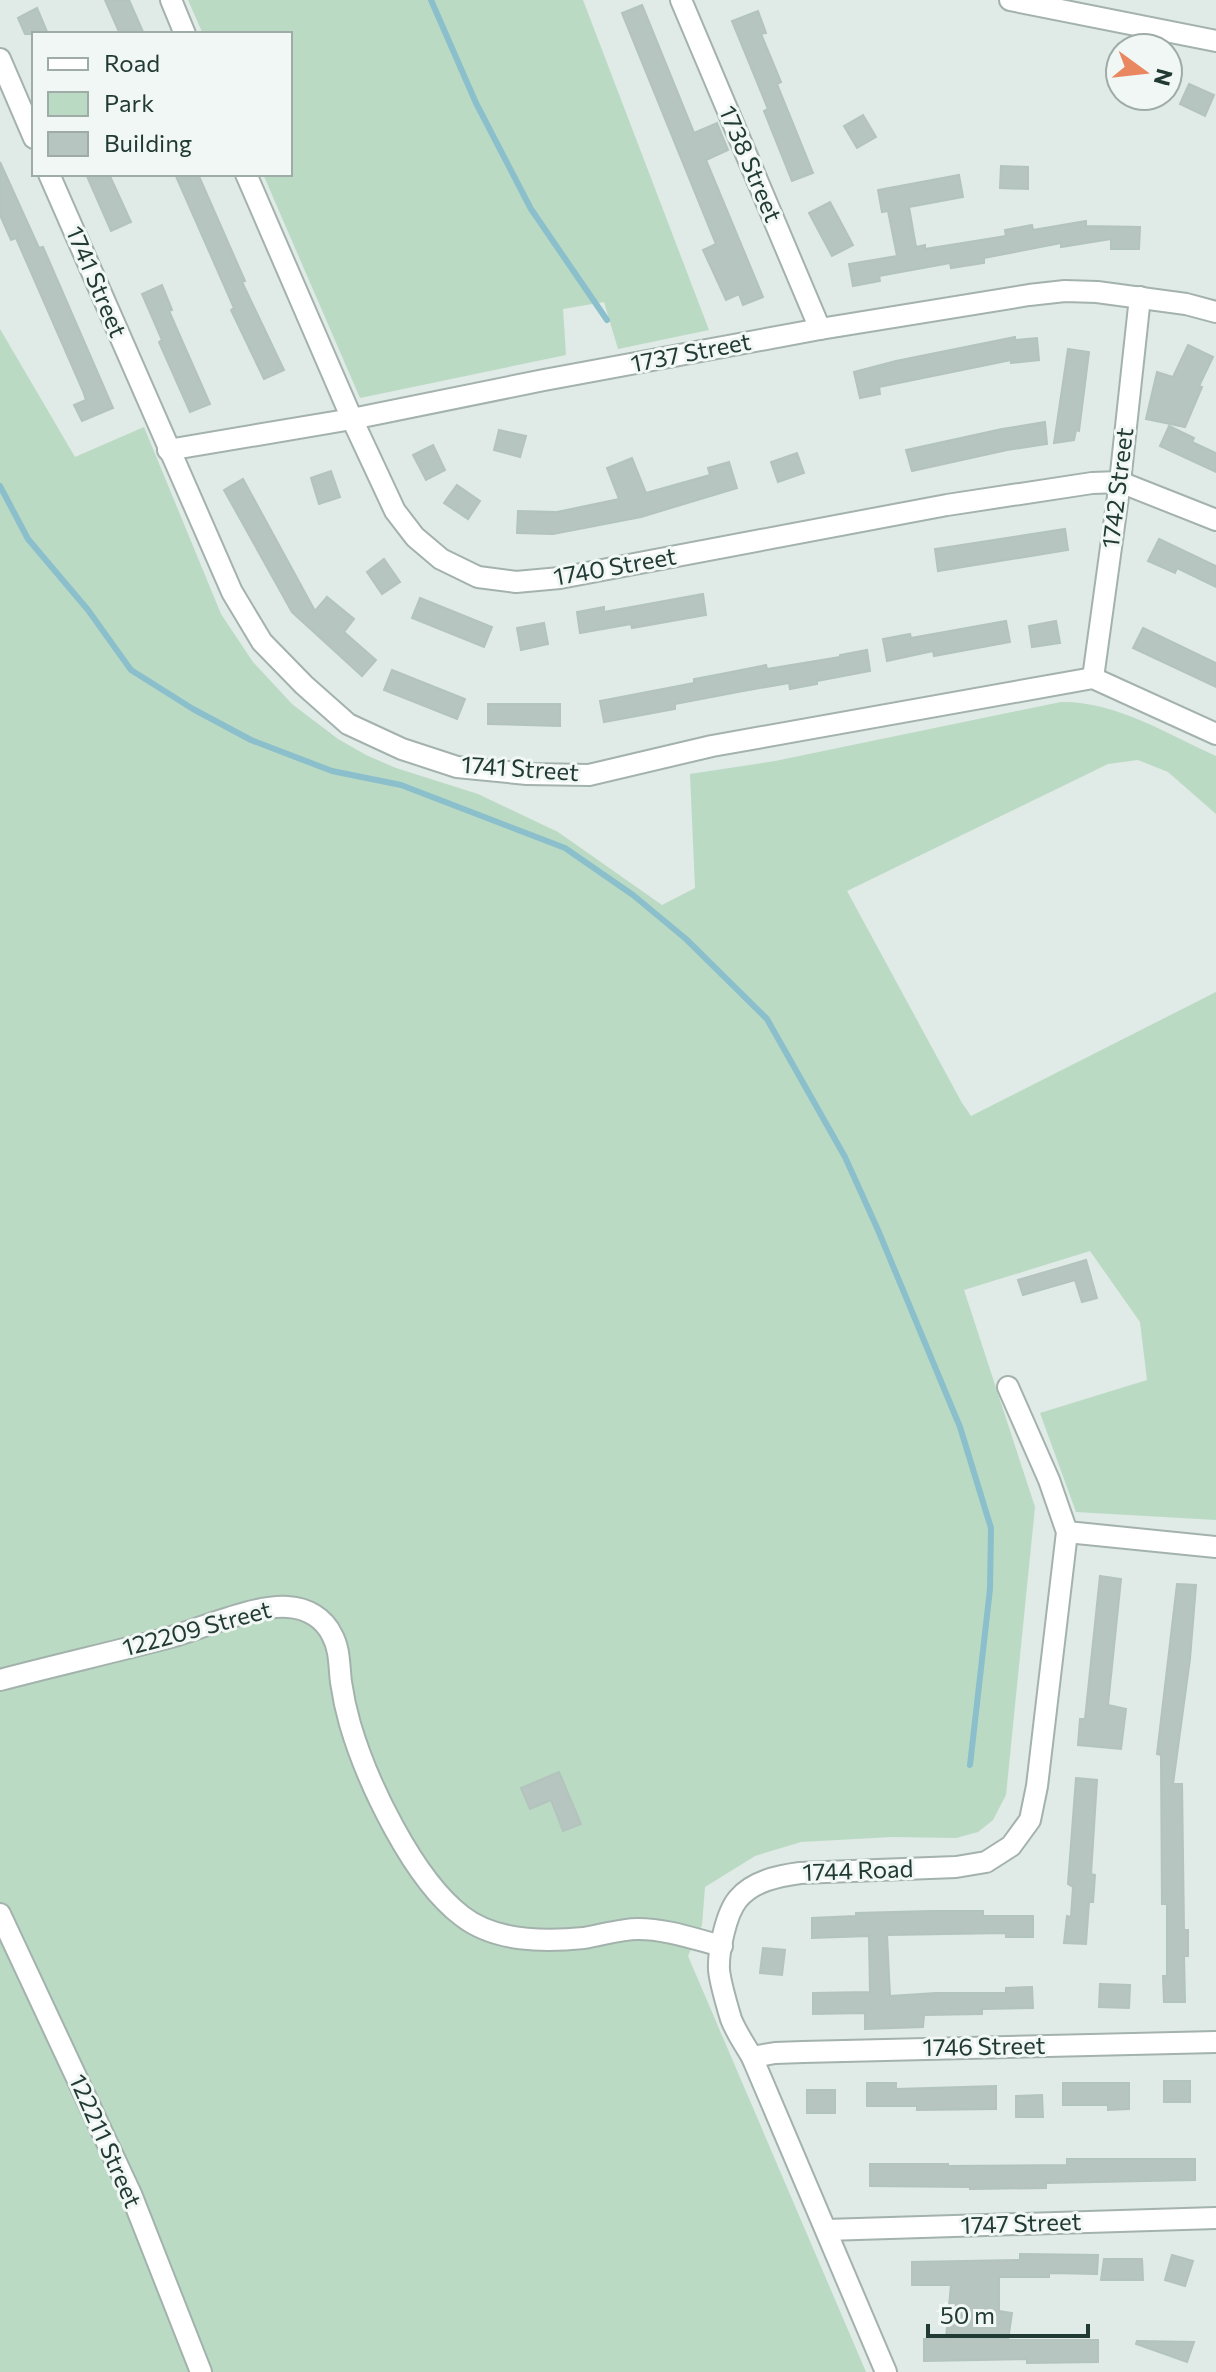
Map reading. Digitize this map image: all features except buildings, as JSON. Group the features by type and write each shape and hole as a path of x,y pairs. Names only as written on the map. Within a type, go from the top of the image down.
{"street":[{"path":"171,0 184,32"},
{"name":"1738 Street","path":"681,0 820,329"},
{"path":"1010,0 1216,41"},
{"path":"0,59 32,133"},
{"name":"1741 Street","path":"50,176 232,592 262,642 348,724 402,749 457,767 527,774 589,775 712,746 1093,678"},
{"name":"1740 Street","path":"247,176 395,511 415,537 441,559 478,577 516,582 560,578 947,505 1092,483 1120,482 1216,520"},
{"name":"1737 Street","path":"168,450 352,419 820,329 1053,292 1097,292 1140,297 1216,312"},
{"name":"1742 Street","path":"1093,678 1120,482 1140,297"},
{"path":"1093,678 1216,734"},
{"name":"1744 Road","path":"886,2372 752,2057 731,2020 719,1970 726,1924 738,1899 760,1882 800,1873 956,1867 986,1862 1011,1846 1030,1820 1037,1786 1067,1532 1049,1480 1008,1387"},
{"path":"1067,1532 1216,1547"},
{"name":"122209 Street","path":"0,1680 171,1637 255,1611 286,1606 307,1611 323,1622 332,1634 351,1725 396,1832 425,1878 462,1917 497,1934 531,1940 582,1938 635,1929 661,1931 722,1946"},
{"name":"122211 Street","path":"0,1914 131,2194 201,2372"},
{"name":"1746 Street","path":"752,2057 803,2052 1216,2042"},
{"name":"1747 Street","path":"826,2230 1216,2218"}],"green space":[{"path":"188,0 583,0 709,330 618,349 604,302 563,309 566,355 360,398 264,176 292,176 292,32 202,32"},
{"path":"0,329 75,457 144,427 221,614 253,662 292,704 338,739 366,755 396,768 478,794 558,832 662,905 695,888 690,774 775,761 1061,702 1081,703 1121,713 1216,756 1216,814 1168,772 1138,760 1108,764 847,891 971,1116 1216,992 1216,1520 1076,1512 1040,1413 1147,1380 1140,1322 1090,1251 964,1290 1035,1507 1006,1795 993,1820 978,1832 956,1838 892,1837 801,1842 755,1856 705,1887 702,1925 688,1956 866,2372 0,2372"}],"waterway":[{"path":"431,0 476,103 531,209 607,320"},
{"path":"0,486 28,539 88,610 131,670 193,709 251,740 332,771 401,785 565,848 633,895 686,939 767,1019 845,1157 878,1230 960,1427 991,1528 990,1589 970,1765"}]}
